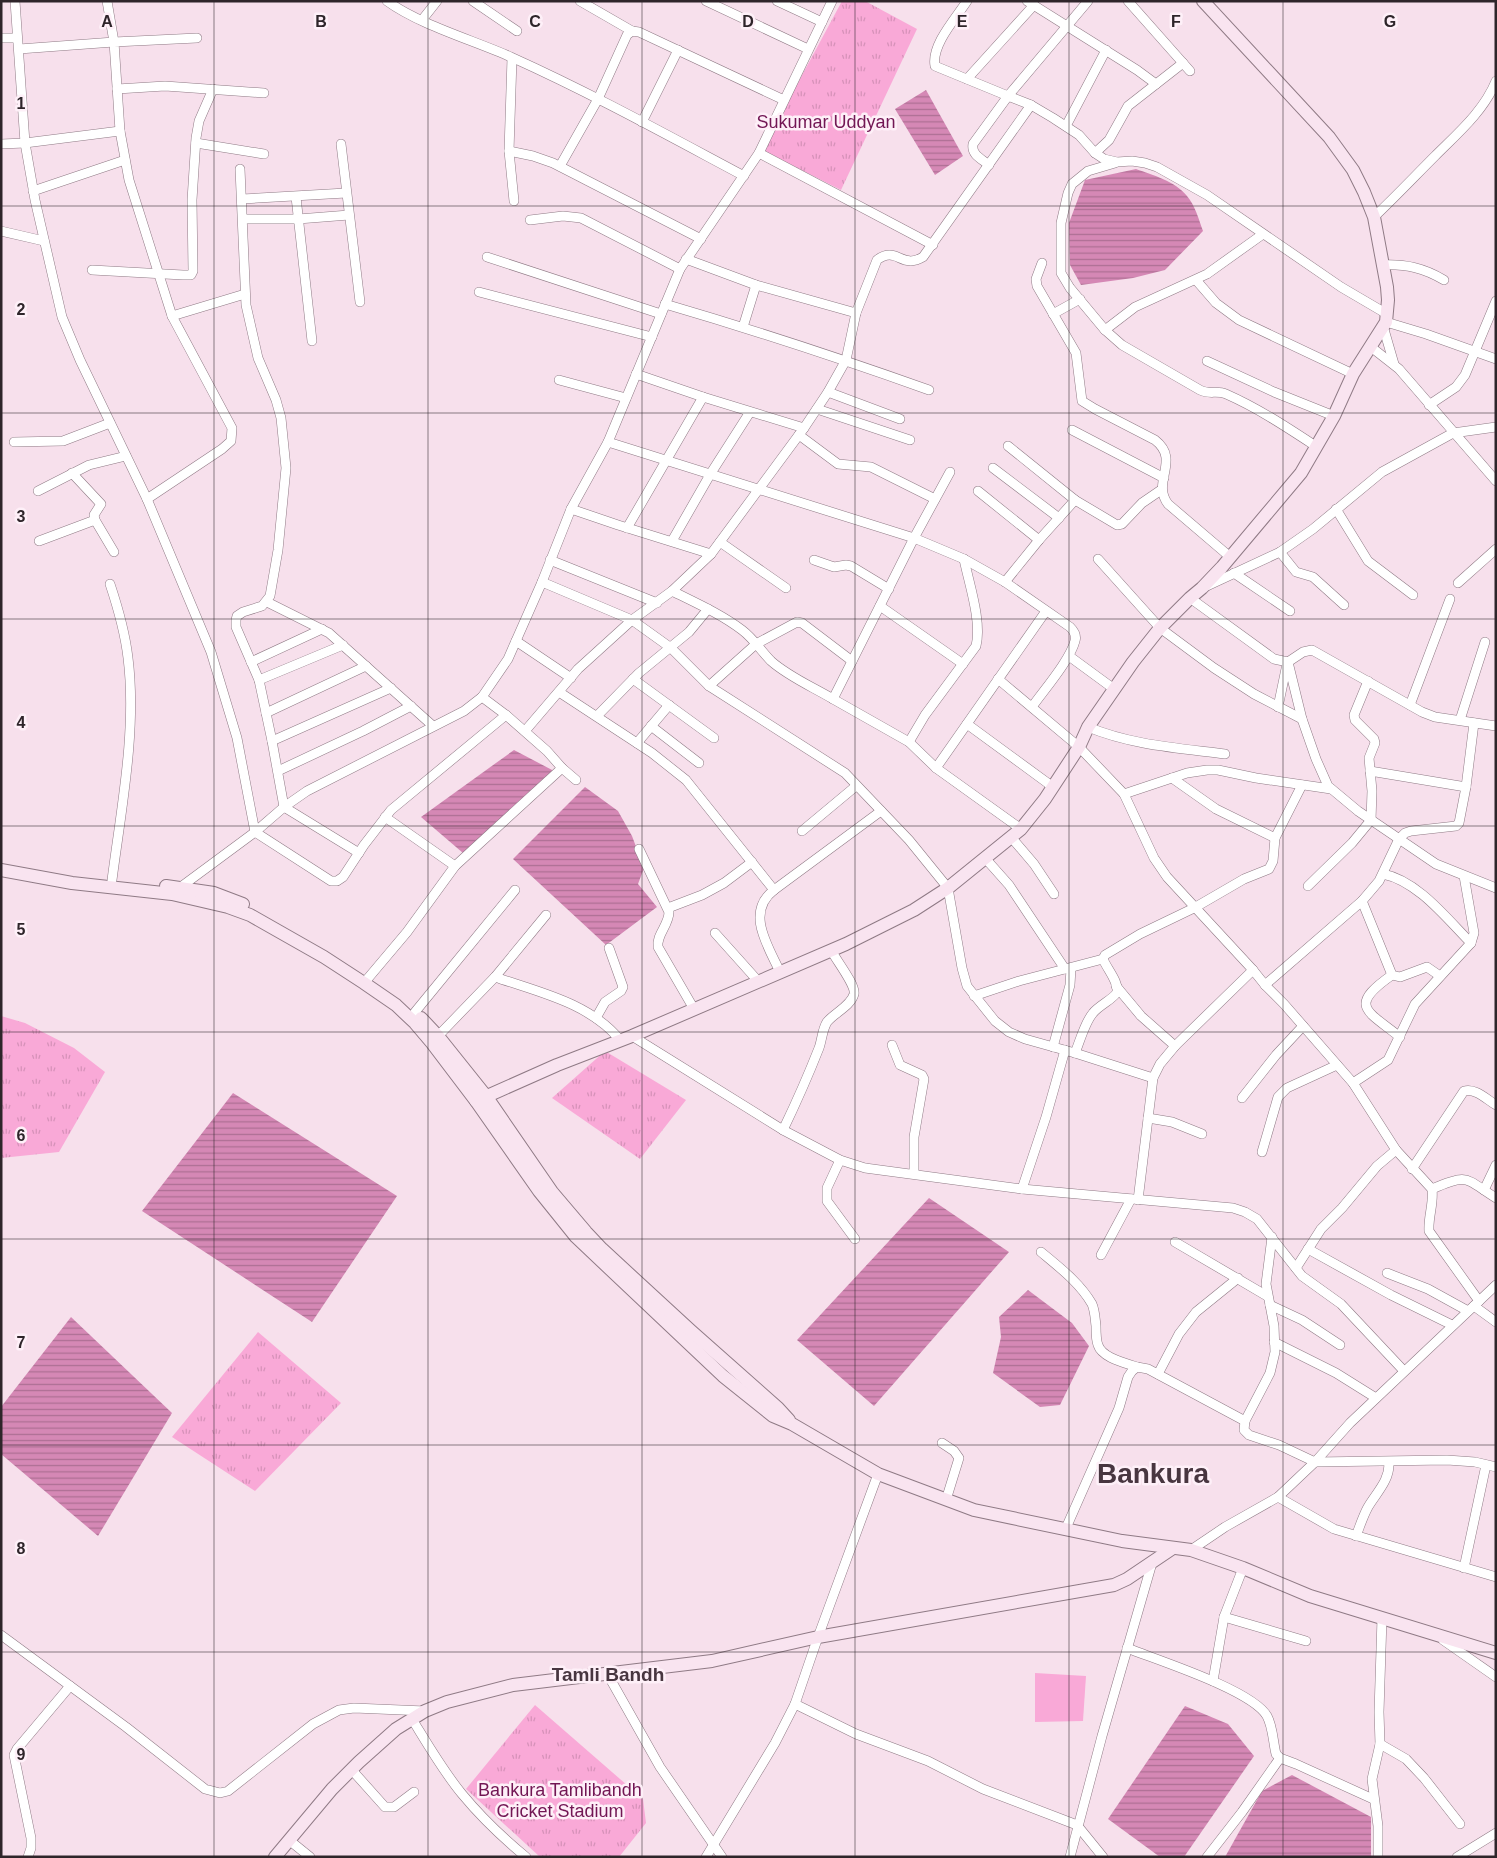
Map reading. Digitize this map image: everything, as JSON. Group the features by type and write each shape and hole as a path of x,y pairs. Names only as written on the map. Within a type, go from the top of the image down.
{"street":[{"path":"15,1 25,143 33,191 62,317 70,338 147,499 211,652 237,738 255,832 331,881 337,881 343,877 385,817 392,810 506,715"},
{"path":"107,1 114,42 120,131 128,180 172,316 232,428 233,435 232,441 222,449 147,499"},
{"path":"387,1 422,20 512,58 598,99 744,176"},
{"path":"422,20 437,1"},
{"path":"473,1 517,31"},
{"path":"580,1 632,31 639,32 784,100"},
{"path":"706,1 808,49"},
{"path":"777,1 822,22"},
{"path":"1,862 176,891 307,791 464,711 482,697 508,659 542,582 571,509 608,442 680,268 759,154 832,1"},
{"path":"967,1 938,45 933,58 935,66 1031,106 1066,126 1104,159 1117,162"},
{"path":"990,164 974,154 973,144 1008,96 1088,1"},
{"path":"1128,1 1190,71"},
{"path":"1203,1 1329,138 1353,170 1374,217 1388,300 1385,321 1394,365"},
{"path":"967,79 1031,3 1156,84"},
{"path":"560,166 598,99 627,35 632,31"},
{"path":"1,38 17,38"},
{"path":"19,49 197,38"},
{"path":"642,122 678,50"},
{"path":"1066,126 1106,50"},
{"path":"512,58 509,151 514,201"},
{"path":"1096,153 1109,140 1128,106 1183,63"},
{"path":"1374,217 1463,129 1478,111 1493,89 1496,81"},
{"path":"117,89 165,86 264,93"},
{"path":"92,270 191,275 193,271 192,200 196,143 199,121 214,89"},
{"path":"525,731 571,678 632,620 672,591 711,554 802,432 828,392 846,360 856,313 878,260 884,255 892,254 909,262 923,257 1031,106"},
{"path":"1,144 25,143 120,131"},
{"path":"196,143 264,154"},
{"path":"341,144 360,302"},
{"path":"509,151 533,156 560,166 701,239"},
{"path":"759,154 933,245"},
{"path":"33,191 125,160"},
{"path":"1317,447 1265,414 1221,392 1206,393 1200,390 1122,346 1105,330 1061,273 1060,246 1063,207 1072,184 1079,177 1088,171 1117,162 1132,161 1156,167 1223,205 1341,287 1385,321 1496,359"},
{"path":"240,169 245,294 248,318 258,358 276,400 281,418 286,468 278,550 270,596 262,606 237,616 236,627 259,680 284,807 359,853"},
{"path":"242,199 346,193"},
{"path":"296,197 312,341"},
{"path":"243,219 298,219 349,214"},
{"path":"530,220 563,216 581,218 680,268"},
{"path":"1,231 44,241"},
{"path":"1105,330 1134,307 1196,280 1263,234"},
{"path":"487,256 661,314"},
{"path":"686,259 756,285 856,313"},
{"path":"1042,263 1036,279 1037,286 1076,353 1082,401 1163,446 1167,460 1161,490 1164,499 1229,556"},
{"path":"1383,265 1414,267 1433,273 1444,280"},
{"path":"1196,280 1216,303 1239,320 1353,374"},
{"path":"743,327 756,285"},
{"path":"479,292 652,337"},
{"path":"172,316 245,294"},
{"path":"1052,314 1080,299"},
{"path":"1429,405 1456,387 1461,380 1496,301"},
{"path":"665,304 846,360 929,390"},
{"path":"481,1099 557,1065 758,982 831,950 914,910 948,888 1016,833 1053,787 1079,746 1088,727 1114,688 1160,628 1202,588 1301,473 1334,416 1353,374 1385,321"},
{"path":"1371,347 1394,365 1496,481"},
{"path":"1207,361 1274,392 1334,416"},
{"path":"636,374 750,412 802,432 838,464 871,467 935,499"},
{"path":"558,380 626,398"},
{"path":"828,392 900,419"},
{"path":"627,528 703,397"},
{"path":"817,409 910,440"},
{"path":"672,541 711,473 750,412"},
{"path":"14,442 63,441 110,423"},
{"path":"1202,588 1280,552 1313,529 1382,472 1453,433 1496,427"},
{"path":"1072,430 1164,478"},
{"path":"608,442 914,538 964,559 1005,582 1070,626 1075,633 1076,640 1069,656 1032,707"},
{"path":"1008,446 1075,500 1117,525 1122,524 1142,503 1161,490"},
{"path":"38,491 89,465 126,456"},
{"path":"993,468 1059,518"},
{"path":"833,699 914,538 950,472"},
{"path":"72,473 101,504 94,515 95,520 114,552"},
{"path":"978,491 1039,540"},
{"path":"1005,582 1075,500"},
{"path":"571,509 711,554"},
{"path":"1336,510 1368,561 1414,595"},
{"path":"39,541 95,520"},
{"path":"720,542 786,588"},
{"path":"1458,583 1496,549"},
{"path":"1280,552 1296,572 1312,577 1344,605"},
{"path":"909,742 925,715 976,646 978,637 964,559"},
{"path":"1098,559 1160,628 1214,668 1278,707 1302,719"},
{"path":"550,560 657,603"},
{"path":"814,560 834,567 852,566 889,589"},
{"path":"1234,573 1290,611"},
{"path":"542,582 632,620 670,648 709,686 835,766 856,786 909,840 948,888 967,986 995,1021 1009,1032 1025,1040 1065,1050 1153,1078"},
{"path":"110,584 122,622 131,696 125,780 112,880"},
{"path":"672,591 708,609 744,631 772,661 786,672 909,742 936,768 1016,833 1054,894"},
{"path":"1190,598 1274,659 1288,662"},
{"path":"1410,705 1450,599"},
{"path":"267,602 322,629 343,645 433,726"},
{"path":"880,606 964,664"},
{"path":"597,716 633,679 689,632 708,609"},
{"path":"936,768 1046,611"},
{"path":"709,686 756,644 797,622 802,623 852,661"},
{"path":"251,662 322,629"},
{"path":"516,640 571,678"},
{"path":"1460,720 1485,642"},
{"path":"259,680 343,645"},
{"path":"1278,707 1288,662 1303,652 1312,650 1422,712 1434,716 1496,726"},
{"path":"1069,656 1114,688"},
{"path":"1288,662 1302,719 1324,778 1331,789 1371,820 1436,864 1496,888"},
{"path":"266,713 366,666"},
{"path":"633,679 714,738"},
{"path":"998,679 1079,746 1124,794 1154,858 1167,877 1254,970 1265,985 1353,1083 1396,1150 1432,1189 1433,1196 1428,1224 1430,1232 1474,1306"},
{"path":"1308,886 1352,843 1371,820 1369,758 1375,743 1374,739 1358,725 1354,716 1368,681"},
{"path":"272,741 391,688"},
{"path":"560,692 637,743 686,780 774,890"},
{"path":"482,697 525,731 576,780"},
{"path":"637,743 668,705"},
{"path":"278,771 411,706"},
{"path":"1265,985 1362,901 1379,881 1398,839 1411,831 1456,826 1460,820 1466,787 1474,723"},
{"path":"967,724 1053,787"},
{"path":"651,726 699,763"},
{"path":"1088,727 1129,741 1225,754"},
{"path":"367,980 407,932 454,866 562,768"},
{"path":"1124,794 1197,771 1218,770 1256,778 1331,789"},
{"path":"1370,772 1466,787"},
{"path":"1172,778 1216,809 1275,838"},
{"path":"1175,1046 1141,1016 1116,986 1104,959 1105,954 1194,908 1244,879 1269,869 1273,861 1275,838 1302,785"},
{"path":"802,831 856,786"},
{"path":"780,972 760,928 762,904 767,895 881,811"},
{"path":"385,817 454,866"},
{"path":"639,849 668,908 669,918 657,942 658,947 694,1009"},
{"path":"985,858 1009,885 1068,969 1070,985 1053,1047"},
{"path":"668,908 702,895 724,883 752,862"},
{"path":"1,870 72,883 214,893 244,904 315,942 367,980 415,1023 481,1099"},
{"path":"1383,874 1395,876 1413,887 1471,943"},
{"path":"1353,1083 1388,1060 1415,1004 1471,943 1474,933 1464,876"},
{"path":"415,1012 515,890"},
{"path":"1362,901 1392,975"},
{"path":"438,1036 495,977 546,915"},
{"path":"715,933 758,982"},
{"path":"596,1018 606,1002 623,987 609,948"},
{"path":"783,1130 803,1088 821,1043 826,1023 852,998 854,993 852,985 831,950"},
{"path":"974,996 1104,959"},
{"path":"1392,975 1400,977 1427,967 1440,976"},
{"path":"1101,1255 1134,1200 1153,1078 1160,1064 1175,1046 1254,970"},
{"path":"1392,975 1371,991 1365,1001 1365,1005 1375,1017 1400,1037"},
{"path":"495,977 567,1002 783,1130 840,1160 864,1168 1022,1188 1233,1208 1245,1212 1257,1219 1302,1276 1341,1304 1404,1371"},
{"path":"367,980 403,1000 438,1036 481,1099 552,1192 591,1238 684,1325 778,1408 792,1424 878,1474 974,1510 1122,1541 1190,1550 1243,1568 1310,1596 1496,1653"},
{"path":"1075,1053 1092,1013 1114,996 1116,986"},
{"path":"1242,1098 1276,1055 1303,1026"},
{"path":"892,1045 900,1065 922,1075 924,1079 914,1137 914,1173"},
{"path":"1022,1188 1046,1117 1065,1050"},
{"path":"1262,1152 1278,1098 1282,1093 1287,1088 1337,1065"},
{"path":"1412,1169 1464,1091 1475,1091 1496,1105"},
{"path":"1148,1118 1172,1122 1202,1134"},
{"path":"1296,1268 1321,1230 1377,1166 1396,1150"},
{"path":"840,1160 827,1188 827,1201 854,1239"},
{"path":"1484,1190 1496,1165"},
{"path":"1432,1189 1461,1178 1472,1182 1496,1198"},
{"path":"1272,1237 1266,1284 1274,1326 1275,1352 1270,1373 1245,1421 1244,1430 1248,1435 1279,1445 1315,1462 1447,1460 1496,1467"},
{"path":"1175,1242 1238,1278 1340,1345"},
{"path":"1308,1249 1391,1295 1452,1325"},
{"path":"1041,1252 1070,1277 1087,1296 1093,1306 1097,1345 1100,1350 1114,1358 1148,1369 1245,1421"},
{"path":"1387,1273 1474,1306 1496,1322"},
{"path":"1158,1374 1179,1334 1196,1312 1238,1278"},
{"path":"1190,1550 1225,1527 1278,1497 1315,1462 1350,1423 1496,1285"},
{"path":"1274,1342 1336,1373 1376,1398"},
{"path":"1066,1528 1119,1408 1128,1377 1137,1367"},
{"path":"942,1443 954,1451 959,1458 946,1500"},
{"path":"1356,1536 1367,1510 1387,1479 1389,1462"},
{"path":"1464,1568 1486,1465"},
{"path":"706,1857 713,1842 775,1743 795,1704 878,1474"},
{"path":"1278,1497 1325,1525 1356,1536 1496,1577"},
{"path":"275,1857 351,1769 396,1729 425,1711 447,1702 513,1685 712,1662 818,1636 1114,1585 1152,1563 1173,1548"},
{"path":"1070,1857 1077,1825 1152,1563"},
{"path":"1213,1681 1224,1617 1243,1568"},
{"path":"1224,1617 1306,1641"},
{"path":"1378,1857 1378,1826 1372,1779 1380,1744 1379,1712 1382,1618"},
{"path":"1435,1634 1496,1677"},
{"path":"1,1635 126,1727 188,1777 214,1793 228,1791 313,1724 339,1710 354,1708 425,1711"},
{"path":"1127,1648 1233,1689 1263,1711 1268,1717 1276,1754 1280,1758 1374,1799"},
{"path":"608,1675 660,1767 722,1857"},
{"path":"28,1857 31,1848 31,1838 14,1755 70,1686"},
{"path":"795,1704 856,1734 928,1761 983,1789 1077,1825 1103,1857"},
{"path":"412,1719 442,1767 462,1794 483,1817 526,1857"},
{"path":"1380,1744 1406,1759 1424,1778 1460,1824"},
{"path":"1207,1857 1280,1758"},
{"path":"351,1769 385,1807 394,1807 414,1792"},
{"path":"1456,1857 1496,1833"},
{"path":"290,1840 310,1857"}],"green space":[{"name":"Sukumar Uddyan","path":"842,1 865,1 917,29 841,190 764,151 779,118"},
{"path":"1,1016 25,1023 74,1048 105,1072 59,1152 1,1158"},
{"path":"605,1051 686,1100 640,1159 552,1098"},
{"path":"258,1332 341,1403 255,1491 172,1437"},
{"path":"1035,1673 1086,1676 1083,1721 1035,1722"},
{"name":"Bankura Tamlibandh Cricket Stadium","path":"535,1705 643,1799 646,1823 619,1857 540,1857 466,1789"}],"shaded area":[{"path":"926,90 963,156 935,175 895,109"},
{"path":"1136,169 1163,179 1182,191 1192,204 1203,231 1165,270 1133,278 1081,285 1070,265 1069,223 1085,180"},
{"path":"514,750 554,771 463,853 421,817"},
{"path":"585,787 618,811 632,836 644,868 638,884 657,907 606,945 513,859"},
{"path":"233,1093 397,1196 312,1322 142,1211"},
{"path":"929,1198 1009,1252 874,1406 797,1340"},
{"path":"1028,1290 1072,1323 1089,1346 1060,1405 1040,1407 993,1373 1001,1337 999,1317"},
{"path":"71,1317 172,1413 98,1536 1,1454 1,1407"},
{"path":"1185,1706 1228,1724 1254,1756 1184,1857 1160,1857 1108,1819"},
{"path":"1292,1775 1371,1817 1371,1857 1225,1857 1262,1791"}],"district":[{"name":"Bankura","path":"1153,1473"},
{"name":"Tamli Bandh","path":"608,1674"}]}
